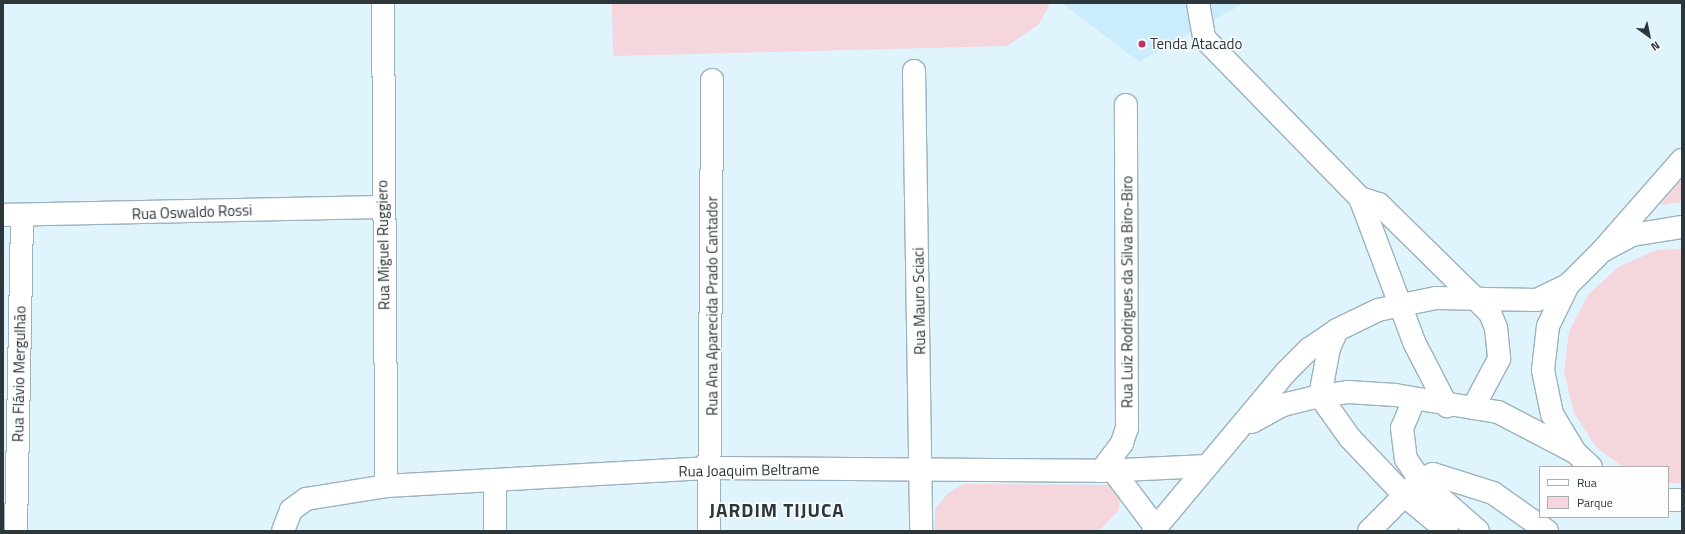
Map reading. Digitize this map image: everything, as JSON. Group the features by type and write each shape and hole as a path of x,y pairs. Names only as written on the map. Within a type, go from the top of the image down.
{"main road":[{"name":"Rua Miguel Ruggiero","path":"383,3 382,207 386,486"},
{"path":"1198,3 1204,38 1360,198 1400,306 1447,406"},
{"name":"Rua Mauro Sciaci","path":"914,71 922,469 921,531"},
{"name":"Rua Ana Aparecida Prado Cantador","path":"709,531 711,468 712,80"},
{"name":"Rua Luiz Rodrigues da Silva Biro-Biro","path":"1106,470 1122,443 1127,428 1126,105"},
{"path":"1590,466 1575,452 1552,414 1543,370 1548,326 1568,285 1602,251 1682,160"},
{"path":"1360,198 1379,204 1476,297 1490,314 1496,328 1499,359 1473,408"},
{"name":"Rua Oswaldo Rossi","path":"13,216 382,207"},
{"name":"Rua Flávio Mergulhão","path":"13,216 16,531"},
{"path":"1602,251 1632,235 1682,227"},
{"path":"1106,470 1154,529 1207,466 1244,426 1308,349 1337,330 1378,310 1436,298 1476,297 1537,300 1568,285"},
{"path":"1337,330 1329,348 1320,396 1350,438 1404,495 1447,531"},
{"path":"1244,426 1283,405 1320,396 1348,392 1498,412 1575,452"},
{"path":"1414,400 1402,428 1401,443 1406,459 1420,480 1478,531"},
{"name":"Rua Joaquim Beltrame","path":"283,531 291,510 306,499 386,486 495,482 711,468 1106,470 1207,466"},
{"path":"1368,531 1420,480 1442,474 1472,484 1492,493 1547,531"},
{"path":"495,482 495,531"},
{"path":"1669,500 1682,500"}],"shaded area":[{"name":"Tenda Atacado","path":"1062,3 1244,3 1139,62"}],"green space":[{"path":"612,3 1048,3 1049,6 1038,25 1007,46 613,56"},
{"path":"1682,178 1682,202 1660,205"},
{"path":"1682,249 1682,483 1669,483 1669,466 1622,466 1596,447 1574,413 1564,372 1569,331 1588,295 1618,267 1657,250"},
{"path":"963,484 1110,485 1120,496 1119,510 1099,531 935,531 935,509 947,494"}],"place":[{"name":"Tenda Atacado","path":"1142,44"}],"district":[{"name":"JARDIM TIJUCA","path":"777,510"}]}
